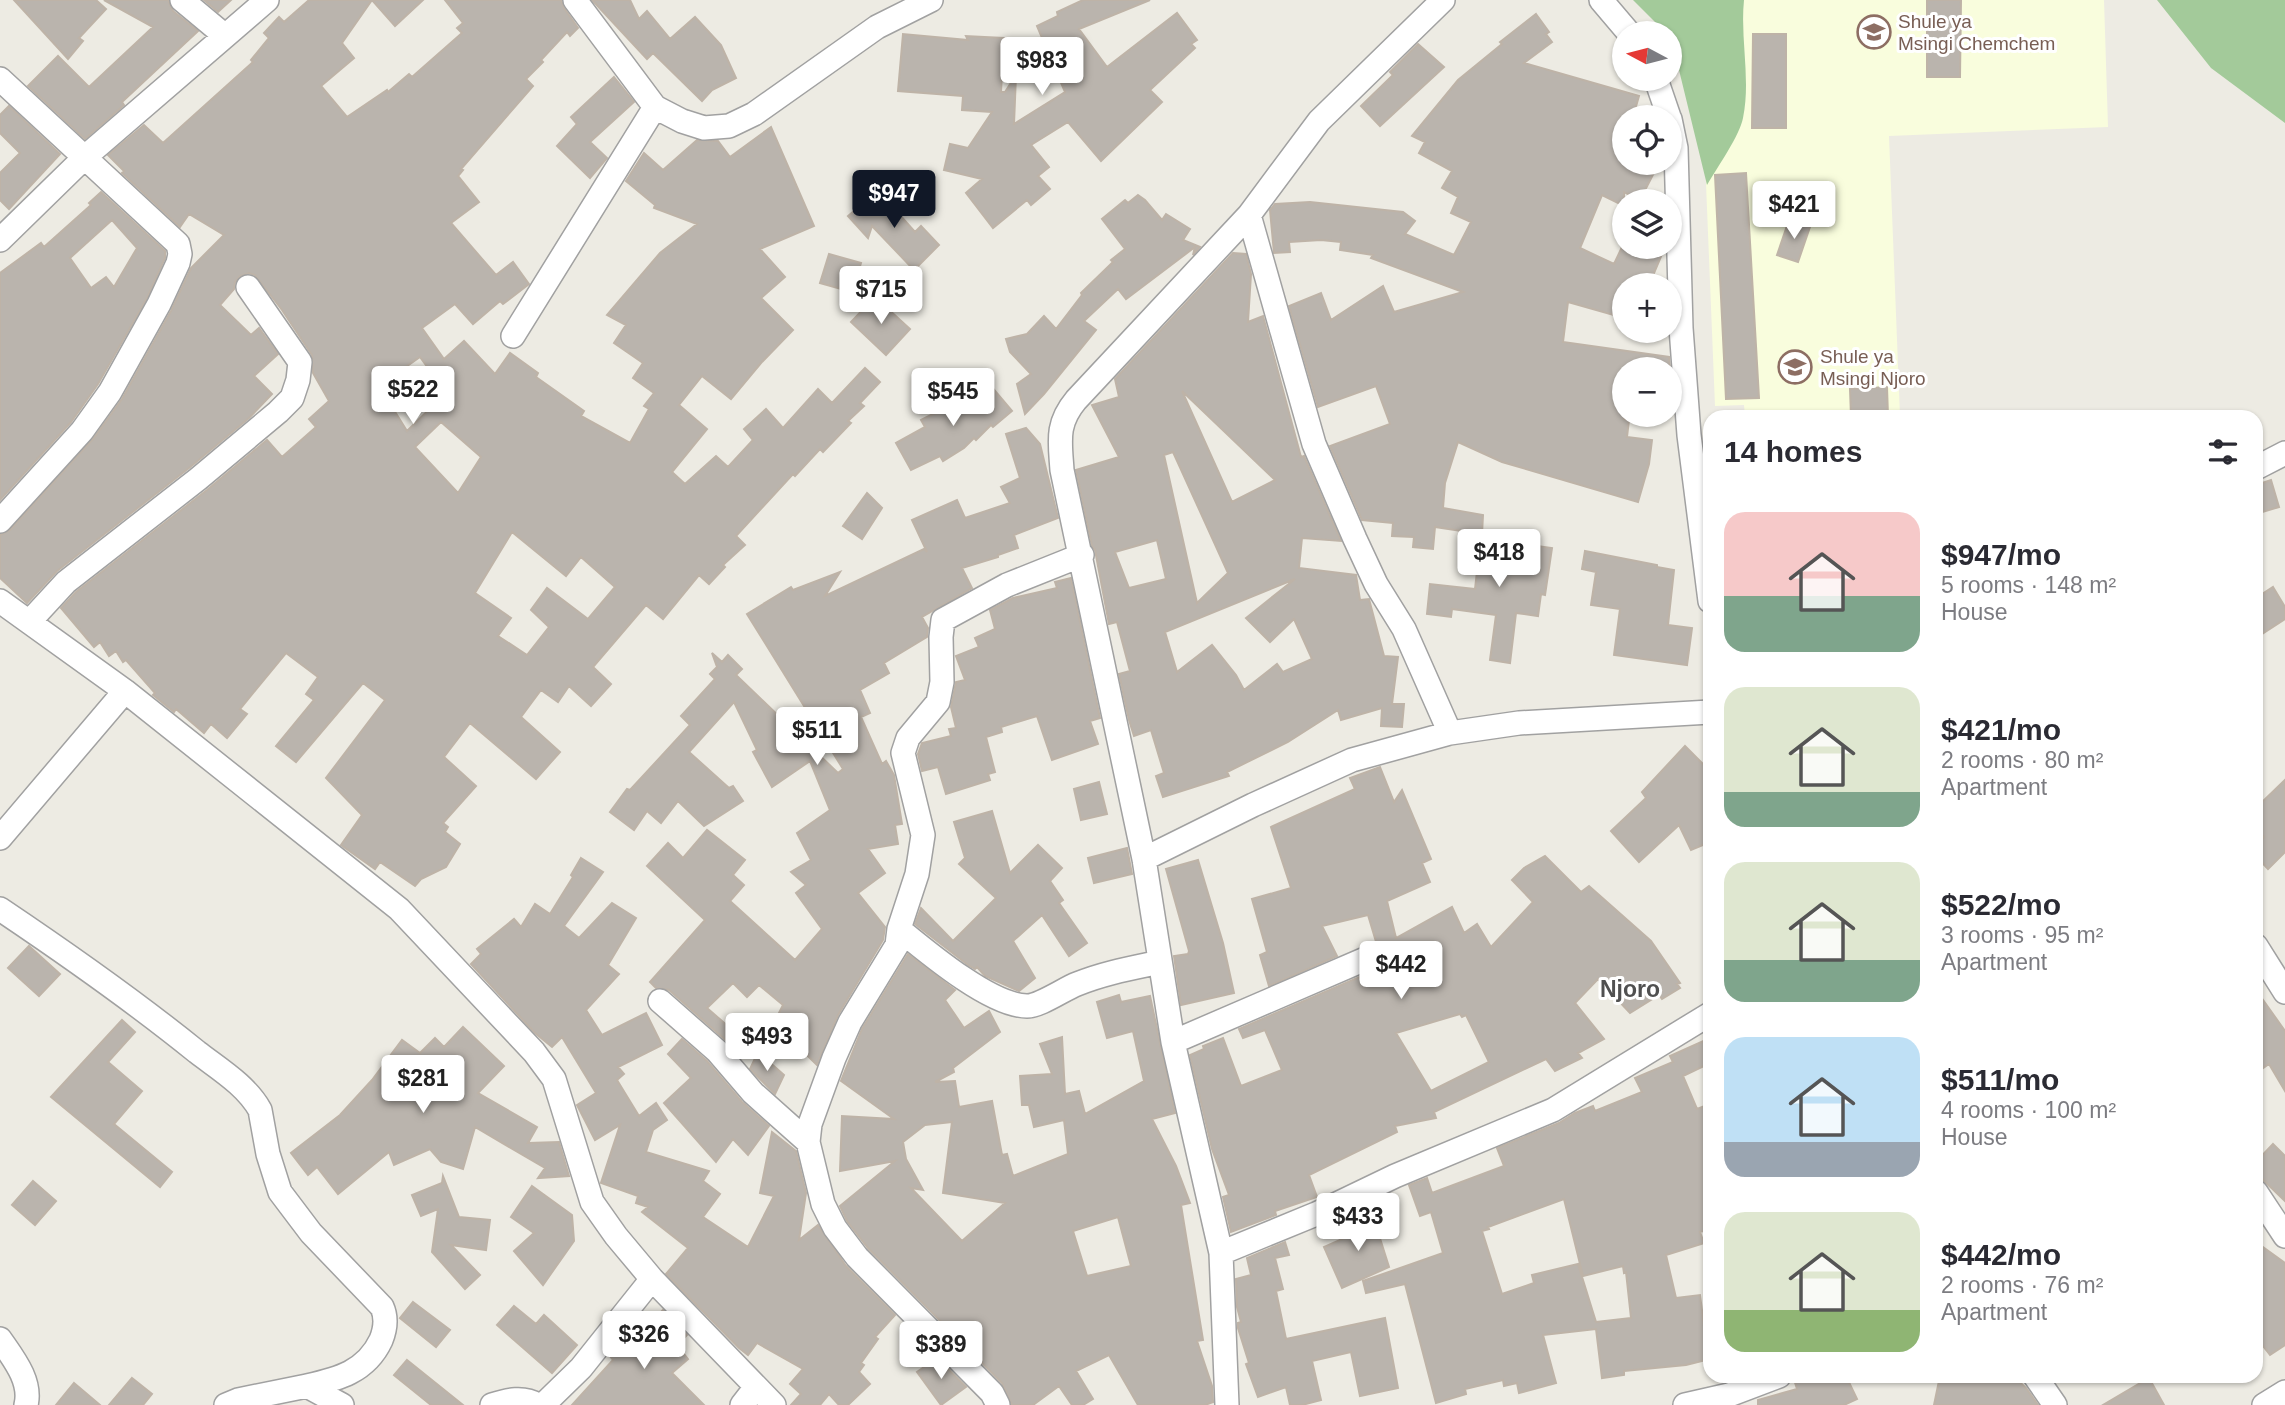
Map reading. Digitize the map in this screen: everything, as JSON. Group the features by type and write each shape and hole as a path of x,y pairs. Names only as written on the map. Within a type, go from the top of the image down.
{"street":[{"path":"181,0 224,35"},
{"path":"0,240 85,157 267,0"},
{"path":"575,0 655,107 682,121 704,128 729,126 754,114 877,27 931,0"},
{"path":"1227,1405 1221,1253 1173,1042 1144,859 1062,470 1060,427 1067,411 1249,215 1319,121 1443,0"},
{"path":"1601,0 1619,21"},
{"path":"0,79 178,244 180,254 159,304 110,392 82,431 0,521"},
{"path":"513,336 655,107"},
{"path":"1677,175 1681,328 1689,435 1703,546"},
{"path":"1249,215 1314,444 1355,539 1377,584 1404,629 1450,733"},
{"path":"30,621 66,582 198,479 292,398 300,362 248,287"},
{"path":"2263,464 2285,453"},
{"path":"998,1405 992,1393 857,1257 835,1228 823,1204 808,1142 810,1124 850,1022 897,945 899,929 917,874 922,835 906,771 904,745 938,702 942,681 943,620 1007,585 1082,555"},
{"path":"0,601 125,691 399,909 534,1052 554,1079 592,1202 749,1396 774,1405"},
{"path":"0,838 125,691"},
{"path":"1144,859 1352,760 1450,733 1519,723 1703,712"},
{"path":"0,909 141,1007 237,1083 260,1110 280,1192 311,1233 382,1307 385,1314 383,1336 367,1362 338,1379 238,1400 226,1405"},
{"path":"899,929 944,965 985,992 1029,1006 1114,971 1160,962"},
{"path":"1173,1042 1370,957"},
{"path":"2263,957 2285,992"},
{"path":"660,1001 716,1051 753,1093 808,1142"},
{"path":"1221,1253 1316,1214 1395,1175 1553,1110 1703,1018"},
{"path":"2263,1203 2285,1236"},
{"path":"543,1405 581,1368 652,1279"},
{"path":"0,1339 24,1379 28,1404"},
{"path":"1685,1405 1729,1395 1761,1383"},
{"path":"2040,1383 2055,1405"},
{"path":"307,1386 342,1405"},
{"path":"2264,1405 2285,1392"},
{"path":"492,1405 520,1399 527,1399 538,1405"}],"shaded area":[{"path":"1725,0 2104,0 2108,127 1889,136 1900,410 1744,410 1744,405 1715,406 1704,134"}],"green space":[{"path":"1633,0 1744,0 1746,89 1743,118 1733,142 1707,185 1682,82 1682,21 1654,21"},
{"path":"2157,0 2285,0 2285,123 2211,68"}],"building":[{"path":"14,0 96,0 106,9 79,38 83,41 68,59"},
{"path":"104,0 168,0 173,11 198,31 122,102 124,105 85,139 28,86 58,56 89,87 153,27"},
{"path":"204,0 231,0 218,12"},
{"path":"309,0 372,0 342,43 354,58 321,86 347,117 387,90 388,92 409,74 412,77 462,33 457,28 463,23 445,0 561,0 578,28 570,36 567,32 541,60 543,62 526,79 533,86 461,169 463,170 458,176 479,202 451,223 496,275 513,262 529,284 503,304 500,301 473,324 455,304 422,328 444,359 464,341 495,374 510,353 538,373 536,377 584,411 581,416 630,443 649,409 644,406 654,393 633,378 643,363 614,343 626,325 607,315 660,253 697,224 654,208 655,205 626,181 644,153 663,170 697,140 718,141 730,157 771,127 814,226 760,249 785,277 761,298 793,330 731,399 702,376 679,405 707,429 672,472 685,484 716,456 728,467 753,440 744,429 766,409 783,428 818,389 832,403 865,368 880,382 860,403 864,406 848,421 851,423 823,452 820,449 795,476 793,474 736,536 745,545 723,565 725,567 709,584 699,575 663,619 646,605 593,667 611,684 591,706 569,686 558,702 541,690 521,717 560,752 536,779 470,723 444,757 476,786 443,823 448,827 445,832 460,844 446,867 421,879 415,886 380,862 375,869 341,845 362,815 326,778 385,700 363,683 296,762 276,746 314,700 306,694 318,677 286,653 240,709 247,714 227,738 211,724 204,733 176,709 174,712 153,695 155,693 126,660 123,662 116,651 109,656 100,642 94,647 61,608 76,592 267,440 282,457 316,427 309,419 329,401 313,373 312,355 255,275 249,273 240,276 234,289 220,305 251,335 259,328 278,354 254,376 272,394 249,418 189,468 57,571 27,603 0,578 0,535 10,530 93,439 122,399 171,311 191,268 224,235 189,214 180,227 122,173 124,171 108,155 144,125 163,143 253,62 251,60 269,38 264,33 279,17 284,22","holes":["420,357 446,393 407,431 379,386","441,422 481,457 458,493 415,447","512,532 566,576 581,557 615,587 588,619 547,588 531,610 549,627 527,655 498,636 511,618 475,593"]},
{"path":"372,0 423,0 395,26"},
{"path":"592,0 630,0 639,19 647,11 670,39 695,17 721,45 736,78 712,90 702,101 653,53 647,59"},
{"path":"1083,0 1150,0 1079,29 1107,67 1177,13 1197,40 1191,44 1195,48 1150,90 1162,102 1101,161 1068,122 1031,145 1049,167 1038,176 1050,189 1031,205 1027,200 993,228 966,193 982,179 944,170 950,144 968,148 992,112 962,110 963,96 898,91 903,34 968,40 966,36 1004,38 1001,92 1005,92 1016,75 1014,124 1065,92 1037,26 1058,16 1057,12"},
{"path":"1927,0 1961,0 1960,77 1927,77"},
{"path":"1536,14 1549,32 1546,34 1552,42 1524,63 1612,88 1612,91 1639,96 1636,105 1612,105 1612,175 1653,175 1646,189 1612,189 1612,200 1602,195 1580,248 1614,264 1616,259 1660,259 1654,273 1612,273 1612,315 1568,302 1563,342 1669,357 1612,357 1612,427 1628,427 1627,437 1652,440 1649,464 1638,502 1502,462 1458,442 1445,483 1443,508 1483,515 1482,534 1435,527 1433,549 1413,547 1414,537 1392,536 1393,523 1362,520 1330,446 1390,424 1376,386 1318,407 1289,306 1321,293 1331,320 1383,286 1394,312 1463,292 1371,258 1373,255 1340,250 1341,242 1289,242 1290,252 1274,253 1270,210 1275,204 1310,202 1403,212 1415,221 1405,234 1454,255 1471,222 1451,213 1458,197 1442,188 1452,171 1419,153 1425,142 1412,136 1458,80 1502,44 1500,42"},
{"path":"1753,34 1786,34 1786,128 1752,128"},
{"path":"1418,44 1444,67 1380,126 1361,106 1393,75 1390,72"},
{"path":"614,77 634,102 590,142 607,158 590,178 557,146 577,124 571,117"},
{"path":"9,106 60,154 9,209 0,200 0,173 20,153 0,133 0,115"},
{"path":"1746,173 1759,398 1726,399 1715,175"},
{"path":"884,185 881,194 915,232 921,226 939,245 914,270 872,226 868,238 848,216"},
{"path":"101,192 165,251 165,258 147,298 98,384 71,422 0,500 0,273 41,243 44,247 91,205 89,203","holes":["112,220 137,248 114,287 106,277 91,288 70,258"]},
{"path":"1138,195 1162,220 1166,214 1190,229 1183,240 1200,247 1193,255 1195,247 1126,299 1118,289 1084,321 1096,330 1025,414 1017,384 1031,374 1010,352 1006,339 1027,334 1044,316 1056,329 1081,293 1113,262 1111,260 1125,249 1102,219 1125,200 1128,203"},
{"path":"1789,220 1810,227 1798,262 1777,255"},
{"path":"1233,253 1246,254 1251,274 1248,322 1263,316 1301,457 1304,456 1341,541 1302,538 1299,568 1356,575 1360,600 1369,599 1384,656 1398,657 1392,704 1404,704 1402,727 1381,726 1382,708 1341,720 1338,710 1288,742 1227,772 1229,776 1163,797 1156,776 1164,773 1151,730 1134,736 1129,720 1119,674 1130,671 1117,622 1109,624 1076,470 1119,457 1092,405 1119,397 1115,379","holes":["1182,391 1275,480 1232,502","1173,452 1228,573 1197,603 1164,455","1157,540 1166,579 1129,588 1115,552","1295,579 1246,618 1270,642 1294,619 1312,659 1283,672 1277,664 1244,690 1236,675 1212,645 1177,672 1165,632"]},
{"path":"829,254 861,263 852,292 820,283"},
{"path":"875,297 910,329 886,355 851,322"},
{"path":"990,385 1012,411 993,427 991,425 976,440 974,438 943,461 940,456 911,470 896,443 925,427 921,420 939,411 957,394 967,405"},
{"path":"1887,387 1888,410 1851,410 1850,389"},
{"path":"1026,428 1040,444 1058,518 1014,535 1018,548 962,568 972,588 922,617 928,628 927,637 884,663 889,673 860,690 870,713 861,717 882,764 886,761 894,775 902,824 895,825 898,844 868,849 885,873 858,893 885,927 883,940 838,1015 817,1065 774,1023 783,1005 759,985 747,997 733,983 707,1008 737,1034 729,1043 669,990 656,988 650,982 705,920 647,866 668,843 683,858 707,830 745,860 733,875 744,885 730,901 795,960 822,929 796,893 806,885 791,872 811,860 797,833 830,810 810,761 772,787 753,752 757,750 734,702 689,752 729,788 733,786 743,801 704,826 678,801 661,823 647,811 634,830 610,812 627,789 630,790 690,725 681,716 715,679 710,674 717,667 712,653 722,662 728,655 742,669 736,675 838,773 843,769 747,614 791,587 793,590 840,572 825,596 924,549 927,552 912,520 957,500 965,518 1010,503 1001,487 1020,478 1006,434"},
{"path":"2271,480 2279,507 2263,512 2263,483"},
{"path":"867,493 882,508 862,539 843,526"},
{"path":"1481,536 1530,542 1530,545 1552,548 1545,595 1541,594 1538,616 1516,613 1510,663 1490,660 1496,615 1452,609 1451,617 1427,614 1430,584 1475,589"},
{"path":"1585,551 1674,570 1668,625 1692,628 1687,665 1614,655 1620,609 1591,605 1596,572 1582,569"},
{"path":"1071,578 1100,718 1090,721 1098,744 1052,760 1037,716 1001,727 1002,732 986,737 995,772 988,774 990,780 946,794 938,767 922,771 918,754 922,743 951,736 949,729 956,728 951,707 956,682 965,680 956,656 979,647 975,638 995,629 990,610 1013,598 1057,588 1055,582"},
{"path":"2273,587 2285,607 2285,619 2263,633 2263,593"},
{"path":"1685,746 1703,764 1703,845 1691,850 1679,825 1639,862 1611,831 1646,798 1642,792"},
{"path":"1380,767 1394,802 1402,790 1431,859 1422,863 1430,882 1387,901 1396,938 1452,907 1464,933 1477,924 1491,947 1533,902 1512,880 1524,868 1545,856 1581,892 1589,886 1651,941 1680,983 1677,984 1680,988 1662,999 1659,995 1630,1013 1598,979 1575,1003 1604,1039 1578,1053 1582,1058 1555,1071 1546,1059 1434,1112 1436,1118 1395,1126 1397,1132 1309,1175 1317,1197 1275,1211 1276,1215 1231,1232 1223,1197 1229,1195 1212,1149 1190,1055 1223,1038 1241,1086 1282,1070 1265,1030 1243,1038 1239,1029 1376,970 1382,965 1383,952 1377,945 1368,915 1322,926 1337,956 1269,986 1260,955 1267,952 1252,899 1291,888 1271,827 1355,789 1350,778","holes":["1460,1014 1462,1017 1466,1015 1489,1062 1431,1091 1396,1033"]},
{"path":"2285,780 2285,852 2268,869 2263,864 2263,801"},
{"path":"1099,782 1107,814 1081,820 1074,789"},
{"path":"992,811 1010,873 1038,845 1062,868 1050,881 1063,900 1059,903 1087,943 1069,956 1042,915 1013,941 1035,978 1019,991 985,976 977,967 975,969 968,965 915,924 921,908 953,941 996,898 959,864 965,858 954,822"},
{"path":"1127,848 1132,874 1094,883 1088,858"},
{"path":"581,858 603,872 564,926 579,938 612,903 636,918 608,965 619,974 586,1010 602,1035 646,1013 662,1045 618,1067 624,1074 617,1080 639,1116 656,1103 667,1120 653,1130 646,1152 709,1171 703,1181 720,1194 703,1217 748,1247 774,1196 760,1193 772,1132 796,1151 806,1193 799,1240 818,1225 846,1266 895,1315 875,1337 878,1339 861,1363 864,1365 859,1372 870,1384 848,1405 839,1405 829,1394 820,1405 791,1405 801,1394 790,1384 803,1369 757,1343 748,1355 666,1274 688,1248 642,1212 648,1207 636,1203 638,1196 601,1183 620,1125 595,1140 577,1105 596,1093 562,1037 552,1047 535,1033 471,964 481,954 477,949 514,919 521,927 535,904 550,914 573,877 571,875"},
{"path":"1198,860 1223,943 1234,993 1181,1005 1174,956 1188,954 1189,951 1166,869"},
{"path":"29,946 60,974 39,996 8,968"},
{"path":"908,954 955,990 945,1000 964,1028 989,1011 1000,1032 953,1068 954,1072 935,1082 955,1081 959,1107 992,1101 1002,1155 1007,1154 1013,1176 1068,1154 1064,1120 1034,1127 1029,1105 1022,1105 1020,1076 1052,1074 1040,1044 1062,1037 1065,1094 1079,1091 1085,1114 1144,1081 1133,1031 1107,1038 1097,1002 1119,995 1121,1002 1150,996 1175,1113 1152,1119 1176,1166 1190,1203 1181,1205 1203,1340 1197,1341 1212,1386 1213,1402 1205,1405 1138,1405 1109,1355 1076,1371 1093,1399 1083,1405 1072,1405 1059,1386 1033,1405 1012,1405 1002,1383 868,1248 847,1221 840,1206 895,1161 840,1171 842,1116 894,1119 841,1081 862,1029","holes":["952,1122 943,1193 1005,1203 962,1241 911,1188 923,1190 906,1159 903,1142 925,1125","1118,1217 1131,1266 1087,1276 1073,1231"]},
{"path":"2263,1000 2285,1031 2285,1091 2269,1064 2263,1068"},
{"path":"122,1020 135,1032 108,1062 142,1091 114,1124 172,1172 160,1187 51,1097"},
{"path":"463,1027 504,1066 478,1093 537,1127 528,1143 559,1142 569,1176 538,1178 545,1168 475,1127 463,1169 441,1162 430,1149 394,1165 389,1152 338,1194 317,1167 308,1175 291,1153 340,1115 372,1080 402,1040 420,1053 435,1038 444,1047"},
{"path":"682,1039 707,1061 742,1102 769,1126 748,1155 733,1139 716,1162 664,1103 691,1078 668,1054"},
{"path":"1703,1041 1703,1066 1683,1076 1697,1109 1703,1107 1703,1231 1700,1232 1703,1243 1666,1255 1676,1298 1700,1295 1703,1361 1624,1371 1624,1375 1602,1378 1596,1329 1543,1335 1556,1383 1519,1393 1517,1383 1504,1386 1503,1380 1465,1389 1466,1394 1436,1403 1405,1284 1366,1293 1363,1281 1443,1253 1431,1212 1420,1216 1409,1185 1427,1178 1432,1193 1504,1166 1497,1148 1593,1106 1595,1111 1642,1092 1635,1078 1673,1062 1670,1056","holes":["1564,1199 1583,1276 1623,1266 1631,1318 1596,1322 1578,1264 1532,1275 1534,1283 1502,1294 1482,1231"]},
{"path":"758,1052 784,1075 775,1094 750,1069"},
{"path":"2273,1144 2285,1156 2285,1201 2263,1180 2263,1155"},
{"path":"443,1176 459,1217 490,1220 486,1250 451,1245 480,1275 465,1289 432,1252 438,1209 421,1216 412,1195 442,1183"},
{"path":"33,1181 56,1201 35,1225 12,1205"},
{"path":"532,1186 572,1215 574,1241 543,1285 514,1251 534,1233 511,1217"},
{"path":"1372,1213 1389,1267 1342,1288 1324,1247 1356,1233 1352,1219"},
{"path":"1285,1242 1289,1255 1275,1258 1283,1289 1276,1291 1286,1339 1385,1318 1398,1388 1360,1396 1351,1352 1312,1361 1321,1400 1290,1405 1286,1387 1258,1397 1246,1364 1249,1363 1238,1328 1238,1323 1241,1322 1237,1307 1236,1279 1251,1275 1247,1258"},
{"path":"2263,1247 2285,1263 2285,1345 2270,1355 2263,1346"},
{"path":"413,1302 450,1330 436,1347 400,1318"},
{"path":"514,1306 536,1324 544,1315 577,1345 552,1373 497,1325"},
{"path":"663,1310 687,1335 677,1345 688,1359 672,1373 704,1405 572,1405 613,1360 609,1355 618,1344 623,1340 627,1347"},
{"path":"937,1358 966,1387 941,1405 917,1372"},
{"path":"407,1360 463,1405 431,1405 394,1375"},
{"path":"132,1378 152,1394 143,1405 109,1405"},
{"path":"74,1383 100,1405 56,1405"},
{"path":"1795,1383 1849,1383 1857,1399 1844,1405 1758,1405 1758,1400 1797,1389"},
{"path":"1939,1383 2021,1383 2038,1405 1934,1405"},
{"path":"2140,1383 2152,1383 2164,1405 2103,1405"}],"place":[{"name":"Shule ya Msingi Chemchem","path":"1874,32"},
{"name":"Shule ya Msingi Njoro","path":"1795,367"}],"district":[{"name":"Njoro","path":"1630,989"}]}
